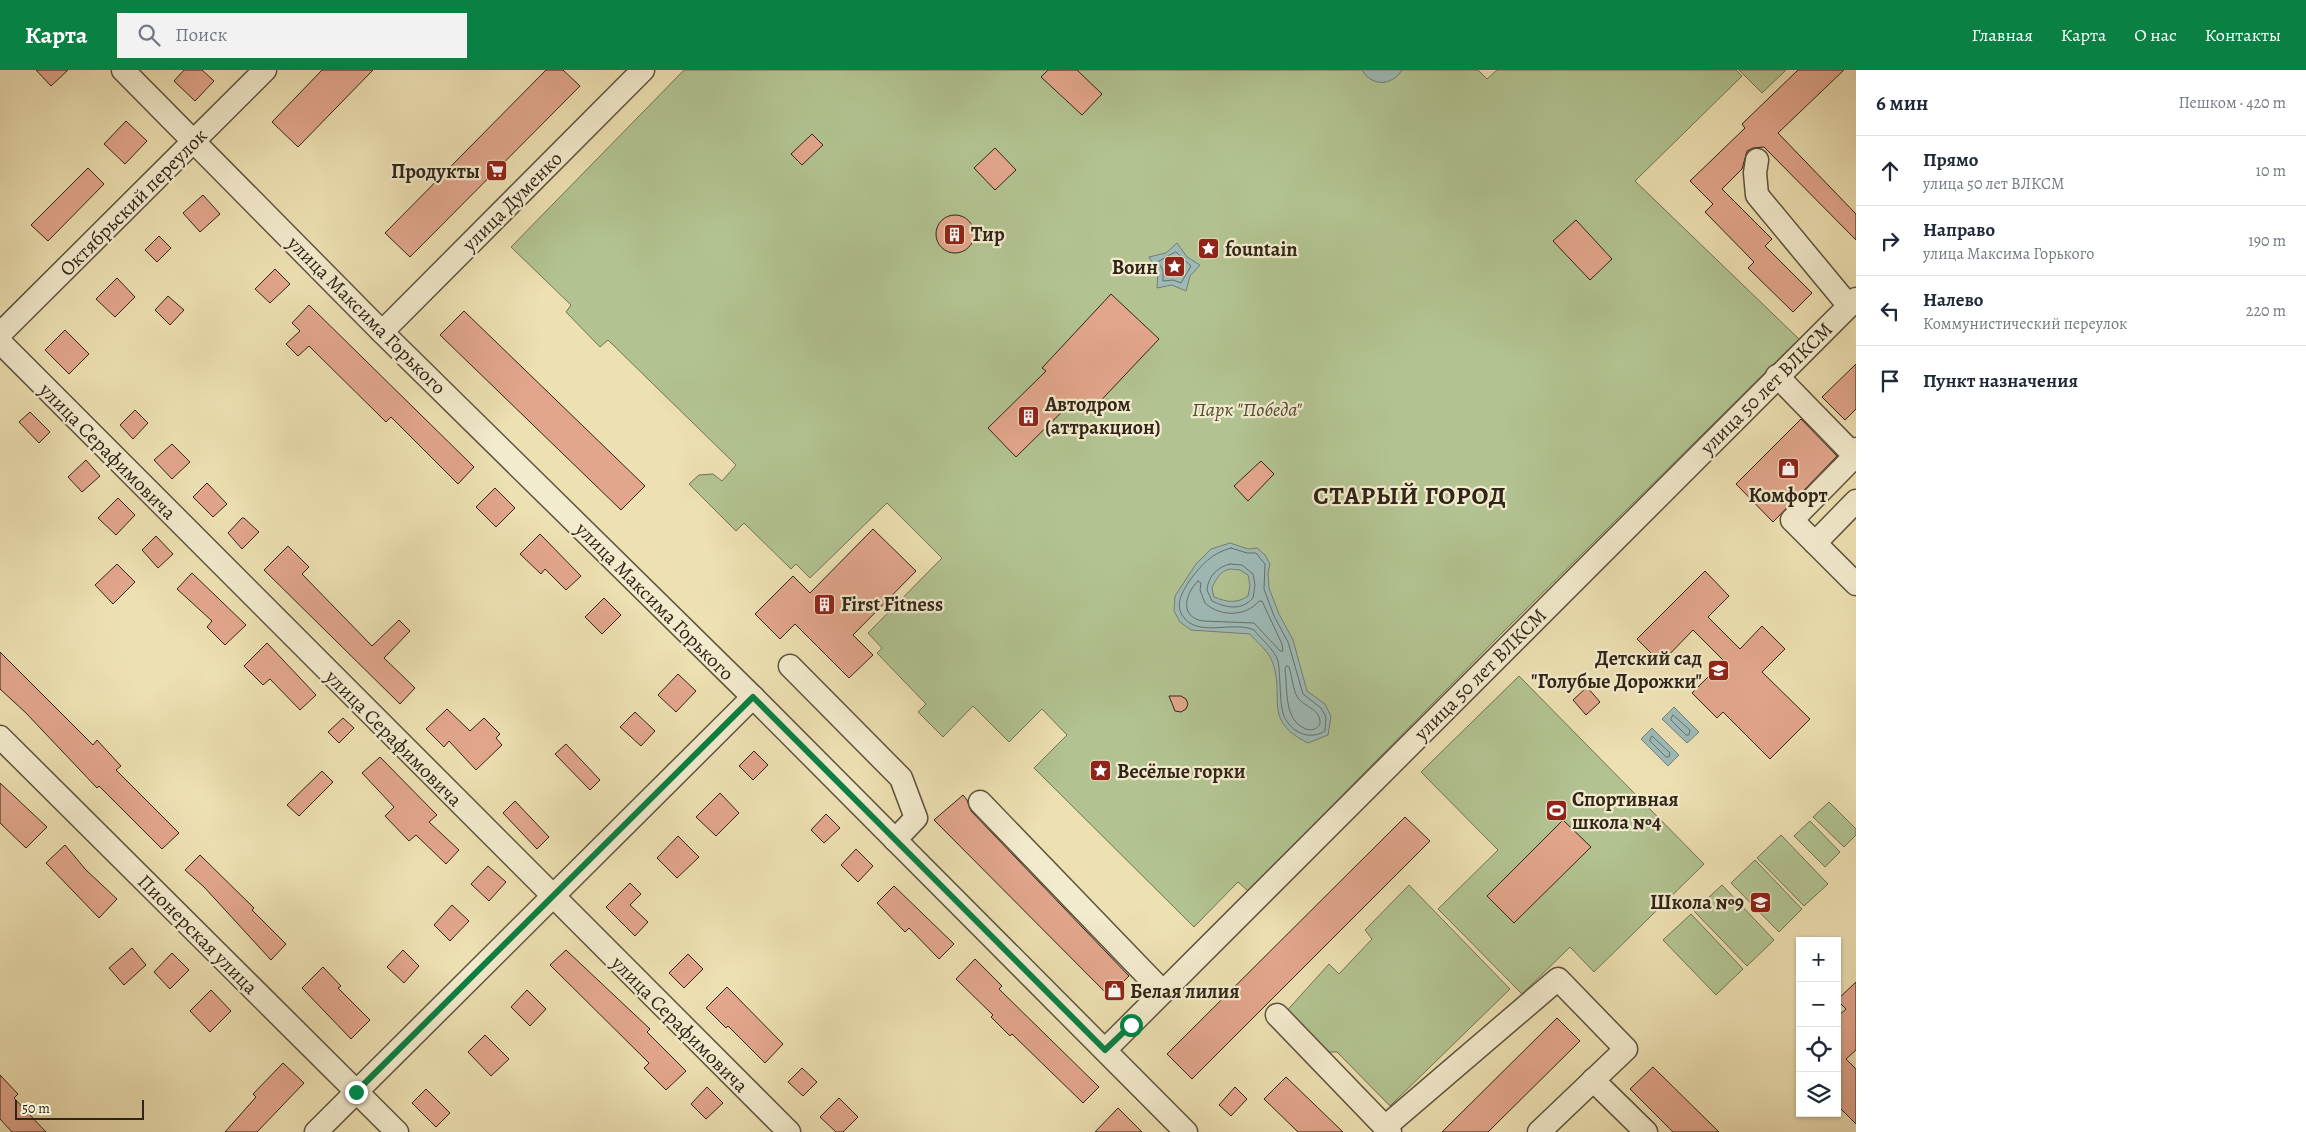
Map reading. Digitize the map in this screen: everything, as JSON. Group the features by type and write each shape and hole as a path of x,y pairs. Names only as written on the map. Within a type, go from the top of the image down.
{"street":[{"name":"улица Максима Горького","path":"123,70 382,332 753,697 1186,1132"},
{"name":"Октябрьский переулок","path":"0,334 265,70"},
{"name":"улица Думенко","path":"382,332 643,70"},
{"path":"1756,160 1757,195 1853,303"},
{"name":"улица 50 лет ВЛКСМ","path":"1105,1050 1777,376 1853,303"},
{"name":"улица Серафимовича","path":"0,342 552,897 789,1132"},
{"path":"1777,376 1855,453 1792,520 1856,584"},
{"path":"1815,543 1856,501"},
{"path":"790,666 901,778 916,818 895,840"},
{"path":"316,1132 753,697"},
{"name":"Пионерская улица","path":"0,737 397,1132"},
{"path":"980,802 1163,992"},
{"path":"1276,1015 1387,1129 1558,979 1626,1049 1539,1132"},
{"path":"1593,1080 1646,1132"}],"green space":[{"name":"Парк \"Победа\"","path":"684,70 1478,70 1487,79 1497,70 1736,70 1742,76 1635,181 1799,339 1503,632 1248,891 1238,882 1194,927 1034,768 1067,735 1042,709 1009,742 973,706 943,737 918,712 926,704 877,653 882,648 868,633 942,558 887,503 810,578 796,564 791,569 744,523 736,531 689,484 699,475 713,474 722,481 736,465 608,340 600,347 566,312 571,305 511,247"},
{"path":"1739,70 1786,70 1762,93"},
{"name":"Спортивная школа №4","path":"1519,676 1704,864 1594,972 1570,947 1522,994 1438,909 1498,850 1421,772"},
{"path":"1829,802 1856,829 1856,835 1844,847 1813,817"},
{"path":"1810,821 1840,852 1825,867 1794,836"},
{"path":"1781,835 1828,884 1804,906 1757,858"},
{"path":"1755,860 1802,909 1779,932 1731,883"},
{"path":"1409,885 1510,989 1390,1106 1337,1052 1320,1052 1283,1015 1329,964 1339,974 1372,939 1365,930"},
{"path":"1722,885 1774,940 1747,966 1694,911"},
{"path":"1691,914 1743,969 1716,995 1663,940"}],"water":[{"path":"1362,70 1402,70 1388,82 1376,82 1366,76"},
{"path":"1177,243 1187,257 1200,265 1190,276 1186,291 1172,285 1157,288 1158,272 1149,257 1166,253"},
{"path":"1230,543 1248,549 1257,548 1265,555 1270,564 1268,573 1269,588 1279,614 1293,640 1307,691 1325,704 1331,716 1328,735 1308,743 1285,726 1278,707 1276,674 1272,661 1265,650 1250,634 1191,630 1180,622 1174,611 1175,596 1196,564 1211,549","holes":["1230,569 1240,570 1248,575 1250,585 1248,596 1231,601 1214,597 1212,588 1221,574"]},
{"path":"1674,707 1699,732 1687,743 1662,719"},
{"path":"1652,728 1679,755 1668,766 1641,739"}],"building":[{"path":"36,70 68,70 51,86"},
{"path":"184,70 202,70 214,81 195,101 174,81"},
{"path":"322,70 373,70 298,147 272,122"},
{"path":"546,70 563,70 580,86 410,257 385,233"},
{"path":"1048,70 1077,70 1102,94 1082,115 1041,77"},
{"path":"1798,70 1844,70 1778,133 1856,214 1856,240 1764,147 1753,148 1747,151 1742,169 1722,189 1772,239 1765,246 1812,293 1793,312 1748,268 1754,262 1705,212 1713,204 1690,181 1745,128 1742,124"},
{"path":"126,121 147,141 125,164 104,144"},
{"path":"812,134 823,145 802,165 791,154"},
{"path":"995,148 1016,170 995,190 974,168"},
{"path":"88,168 104,184 48,241 31,225"},
{"path":"203,195 220,214 200,232 183,213"},
{"name":"Тир","path":"955,215 968,221 974,234 968,247 955,253 942,247 936,234 942,221"},
{"path":"1576,220 1612,259 1590,280 1553,241"},
{"path":"159,236 171,248 157,262 145,250"},
{"path":"275,269 290,284 270,303 255,289"},
{"path":"117,278 135,297 115,317 96,299"},
{"path":"1111,294 1159,339 1090,412 1075,399 1016,457 988,428 1046,371 1042,368"},
{"path":"168,296 184,310 170,325 155,310"},
{"path":"309,305 474,467 458,484 391,417 386,422 309,346 298,356 286,344 300,331 292,323"},
{"path":"464,311 645,486 621,510 440,335"},
{"path":"65,330 89,354 69,374 45,350"},
{"path":"1856,364 1856,409 1845,420 1822,397"},
{"path":"135,410 148,423 133,439 120,425"},
{"path":"30,412 50,432 39,443 19,422"},
{"name":"Комфорт","path":"1801,419 1837,456 1773,522 1736,484"},
{"path":"172,444 190,462 172,479 154,460"},
{"path":"86,460 100,476 82,492 68,477"},
{"path":"1261,461 1274,474 1248,501 1234,486"},
{"path":"207,483 227,504 213,517 193,497"},
{"path":"495,488 515,508 496,527 476,507"},
{"path":"118,498 135,515 116,535 98,518"},
{"path":"242,518 259,532 242,549 228,533"},
{"name":"First Fitness","path":"873,529 916,571 853,635 873,655 849,678 795,624 780,639 755,614 793,576 810,593"},
{"path":"540,534 581,576 566,590 545,569 541,574 520,554"},
{"path":"156,536 173,554 158,568 142,550"},
{"path":"288,546 309,567 302,574 372,646 399,620 410,631 384,658 415,688 400,704 264,570"},
{"path":"117,564 135,582 113,604 95,585"},
{"path":"1705,571 1729,596 1708,617 1740,649 1762,626 1785,649 1762,672 1810,719 1770,759 1723,712 1717,718 1692,693 1724,661 1693,630 1661,663 1637,639"},
{"path":"192,573 246,625 225,645 207,627 212,621 177,589"},
{"path":"604,598 621,615 602,634 585,617"},
{"path":"267,643 316,695 300,710 270,679 263,685 244,666"},
{"path":"0,652 93,745 97,740 121,766 116,770 179,833 162,849 99,786 97,788 26,713 0,689"},
{"path":"678,674 696,691 676,712 658,695"},
{"path":"1587,687 1600,702 1586,715 1573,700"},
{"path":"1169,696 1181,696 1186,699 1188,704 1186,709 1181,712 1175,711"},
{"path":"447,709 470,731 484,718 500,734 496,738 502,745 476,770 449,741 444,747 426,729"},
{"path":"635,712 655,731 641,746 620,727"},
{"path":"343,718 354,728 339,743 328,732"},
{"path":"566,744 600,780 590,790 555,754"},
{"path":"754,751 768,765 753,780 739,766"},
{"path":"380,757 437,815 429,822 459,850 446,864 416,835 409,841 385,816 394,807 362,773"},
{"path":"322,771 333,782 299,816 287,805"},
{"path":"0,783 47,827 26,848 0,823"},
{"path":"720,793 739,813 716,836 696,817"},
{"path":"963,795 971,811 1129,976 1109,996 934,820"},
{"path":"515,801 549,837 537,849 503,813"},
{"path":"826,814 840,828 824,843 811,830"},
{"path":"1405,817 1430,841 1192,1079 1167,1054"},
{"path":"1563,820 1591,847 1514,923 1487,896"},
{"path":"678,836 699,857 677,878 657,858"},
{"path":"65,845 86,870 117,899 99,918 46,863"},
{"path":"856,849 873,866 858,882 841,865"},
{"path":"200,855 254,908 252,910 286,944 271,960 204,887 185,870"},
{"path":"488,866 506,882 489,901 471,884"},
{"path":"630,883 641,894 630,905 648,922 635,936 606,907"},
{"path":"894,886 954,944 939,959 909,928 905,932 877,903"},
{"path":"452,905 469,921 450,941 434,925"},
{"path":"132,948 146,965 124,985 109,968"},
{"path":"403,950 419,966 404,983 387,967"},
{"path":"566,950 650,1029 647,1032 686,1071 666,1090 644,1068 649,1063 550,965"},
{"path":"172,953 189,970 170,989 154,972"},
{"path":"688,954 703,969 684,988 669,973"},
{"path":"975,959 1002,986 999,989 1099,1087 1083,1103 1012,1034 1010,1036 991,1017 993,1015 956,979"},
{"path":"323,967 341,986 338,988 370,1020 351,1039 302,988"},
{"path":"1856,982 1856,1050 1846,1059 1856,1069 1856,1124 1841,1109 1841,1013 1846,1009 1841,1004 1841,996"},
{"path":"727,987 783,1044 765,1063 728,1026 726,1028 706,1008"},
{"path":"211,990 231,1011 210,1032 190,1011"},
{"path":"527,990 546,1009 530,1026 511,1007"},
{"path":"1557,1018 1580,1041 1488,1132 1442,1132"},
{"path":"485,1035 509,1059 491,1076 468,1052"},
{"path":"283,1063 304,1083 257,1132 225,1132 256,1097 253,1094"},
{"path":"1653,1067 1719,1132 1673,1132 1630,1089"},
{"path":"802,1068 817,1082 803,1096 788,1082"},
{"path":"0,1075 18,1094 14,1098 46,1132 12,1132 0,1119"},
{"path":"1286,1077 1343,1132 1298,1132 1264,1099"},
{"path":"707,1087 723,1103 706,1119 691,1104"},
{"path":"1235,1087 1247,1099 1231,1116 1219,1105"},
{"path":"426,1089 450,1113 436,1127 412,1103"},
{"path":"839,1098 858,1117 843,1132 836,1132 820,1117"},
{"path":"1118,1108 1142,1132 1095,1132"}],"place":[{"name":"Продукты","path":"496,171"},
{"name":"Тир","path":"955,234"},
{"name":"fountain","path":"1209,249"},
{"name":"Воин","path":"1174,267"},
{"name":"Автодром (аттракцион)","path":"1029,416"},
{"name":"Комфорт","path":"1788,469"},
{"name":"First Fitness","path":"825,604"},
{"name":"Детский сад \"Голубые Дорожки\"","path":"1718,670"},
{"name":"Весёлые горки","path":"1101,771"},
{"name":"Спортивная школа №4","path":"1556,811"},
{"name":"Школа №9","path":"1760,902"},
{"name":"Белая лилия","path":"1114,991"}],"district":[{"name":"СТАРЫЙ ГОРОД","path":"1410,495"}],"route":[{"path":"356,1092 753,697 1105,1050 1131,1025"}]}
